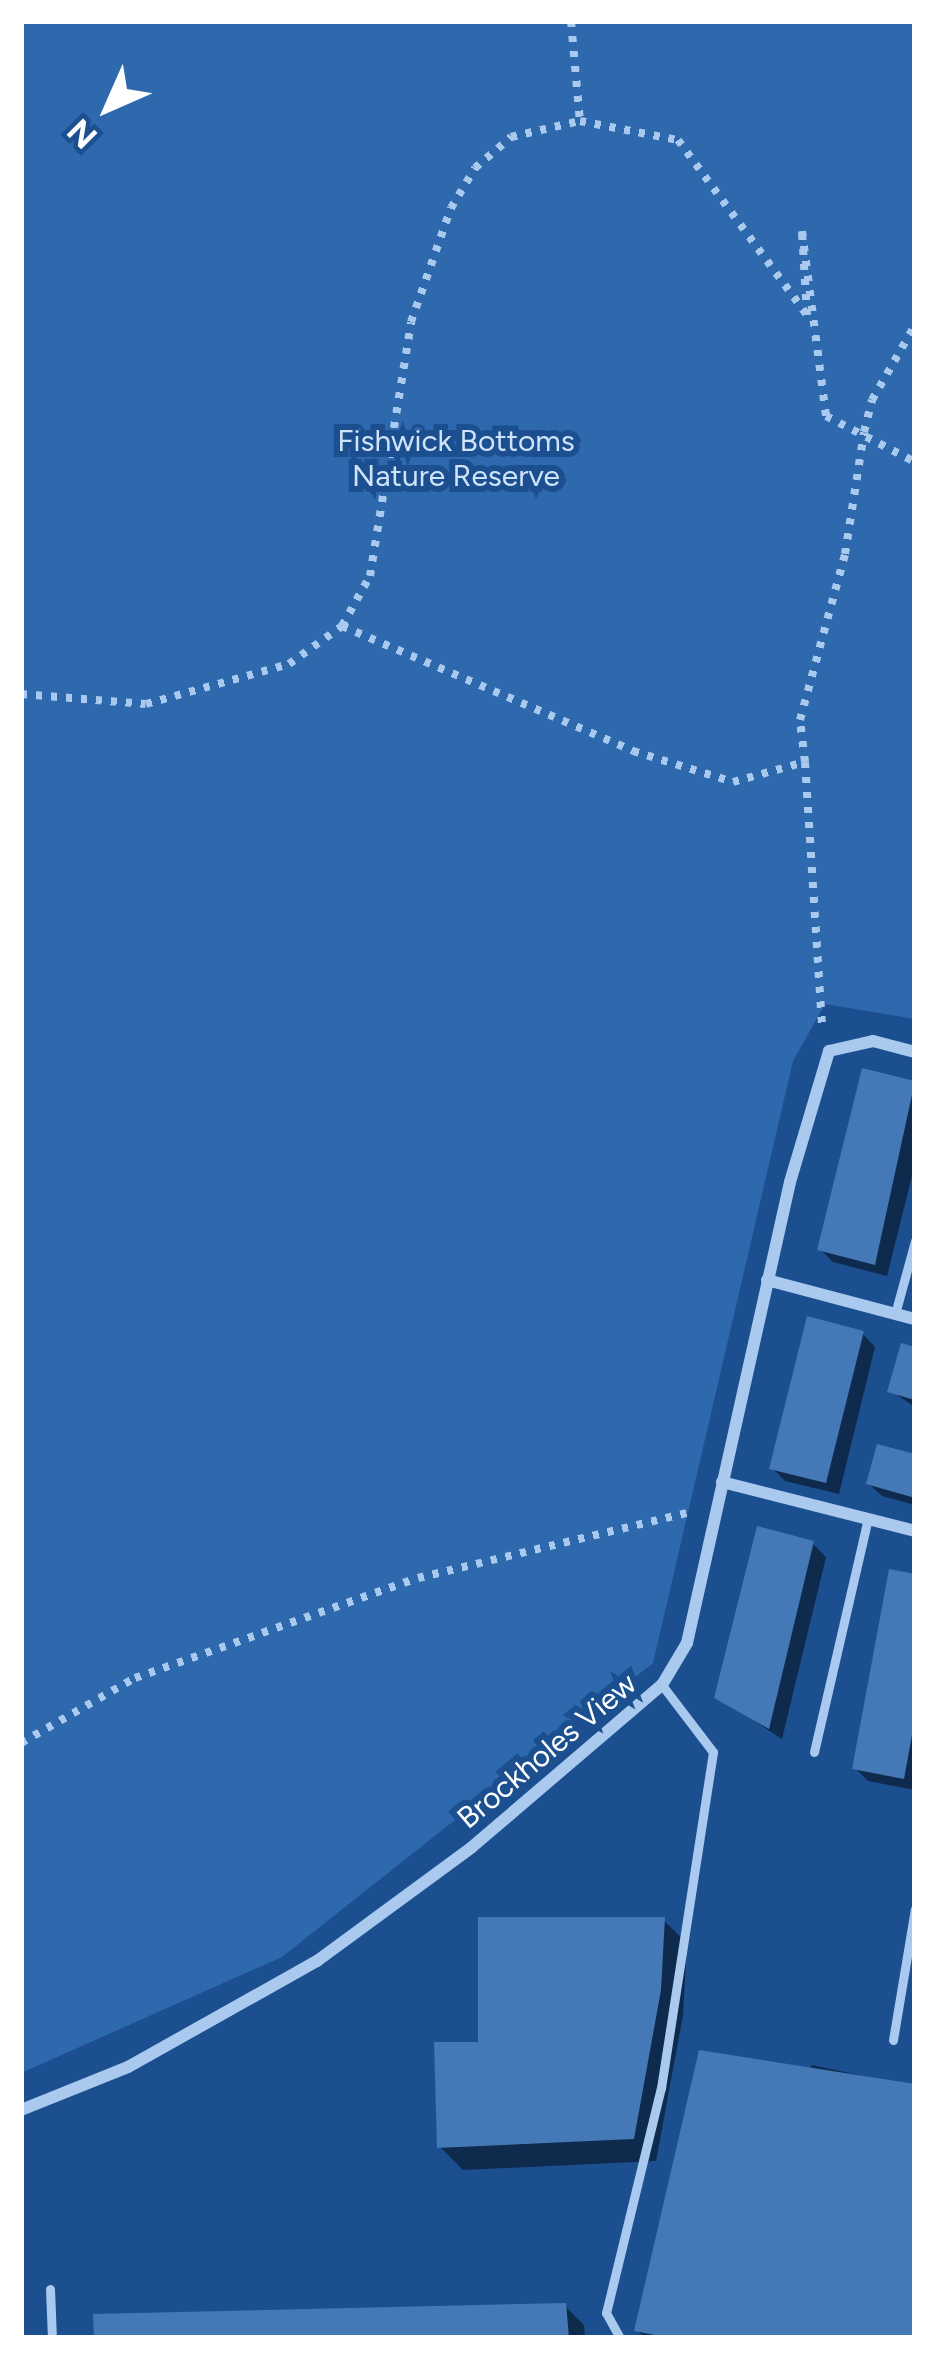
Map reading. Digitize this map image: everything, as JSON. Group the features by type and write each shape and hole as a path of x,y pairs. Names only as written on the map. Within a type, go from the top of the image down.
{"street":[{"name":"Brockholes View","path":"21,2110 128,2067 317,1961 472,1847 662,1685 687,1643 767,1280 829,1052 873,1041 915,1052"},
{"path":"767,1280 915,1319"},
{"path":"722,1482 915,1532"}],"lane":[{"path":"896,1314 915,1241"},
{"path":"814,1752 868,1519"},
{"path":"620,2338 606,2313 661,2089 713,1752 662,1685"},
{"path":"893,2040 915,1910"},
{"path":"50,2289 52,2338"}],"path":[{"path":"571,21 580,121"},
{"path":"21,694 146,704 289,664 342,626 370,575 411,322 451,208 476,167 511,136 580,121 678,140 807,315 802,231 826,416 915,462"},
{"path":"819,1017 800,720 845,554 872,400 915,325"},
{"path":"342,626 634,751 733,782 806,762"},
{"path":"21,1743 135,1678 418,1578 715,1506"}],"green space":[{"name":"Fishwick Bottoms Nature Reserve","path":"21,21 915,21 915,1019 825,1004 793,1061 653,1663 282,1957 21,2073"}],"building":[{"path":"862,1068 915,1081 875,1265 817,1250"},
{"path":"807,1316 864,1331 826,1483 769,1469"},
{"path":"901,1343 915,1347 915,1400 887,1392"},
{"path":"877,1444 915,1454 915,1498 866,1484"},
{"path":"757,1526 814,1541 769,1729 714,1698"},
{"path":"889,1569 915,1574 915,1719 904,1779 852,1769"},
{"path":"478,1917 665,1917 661,1990 634,2139 437,2148 434,2042 478,2042"},
{"path":"699,2050 915,2084 915,2338 670,2338 634,2331"},
{"path":"566,2303 569,2338 94,2338 93,2314"}]}
